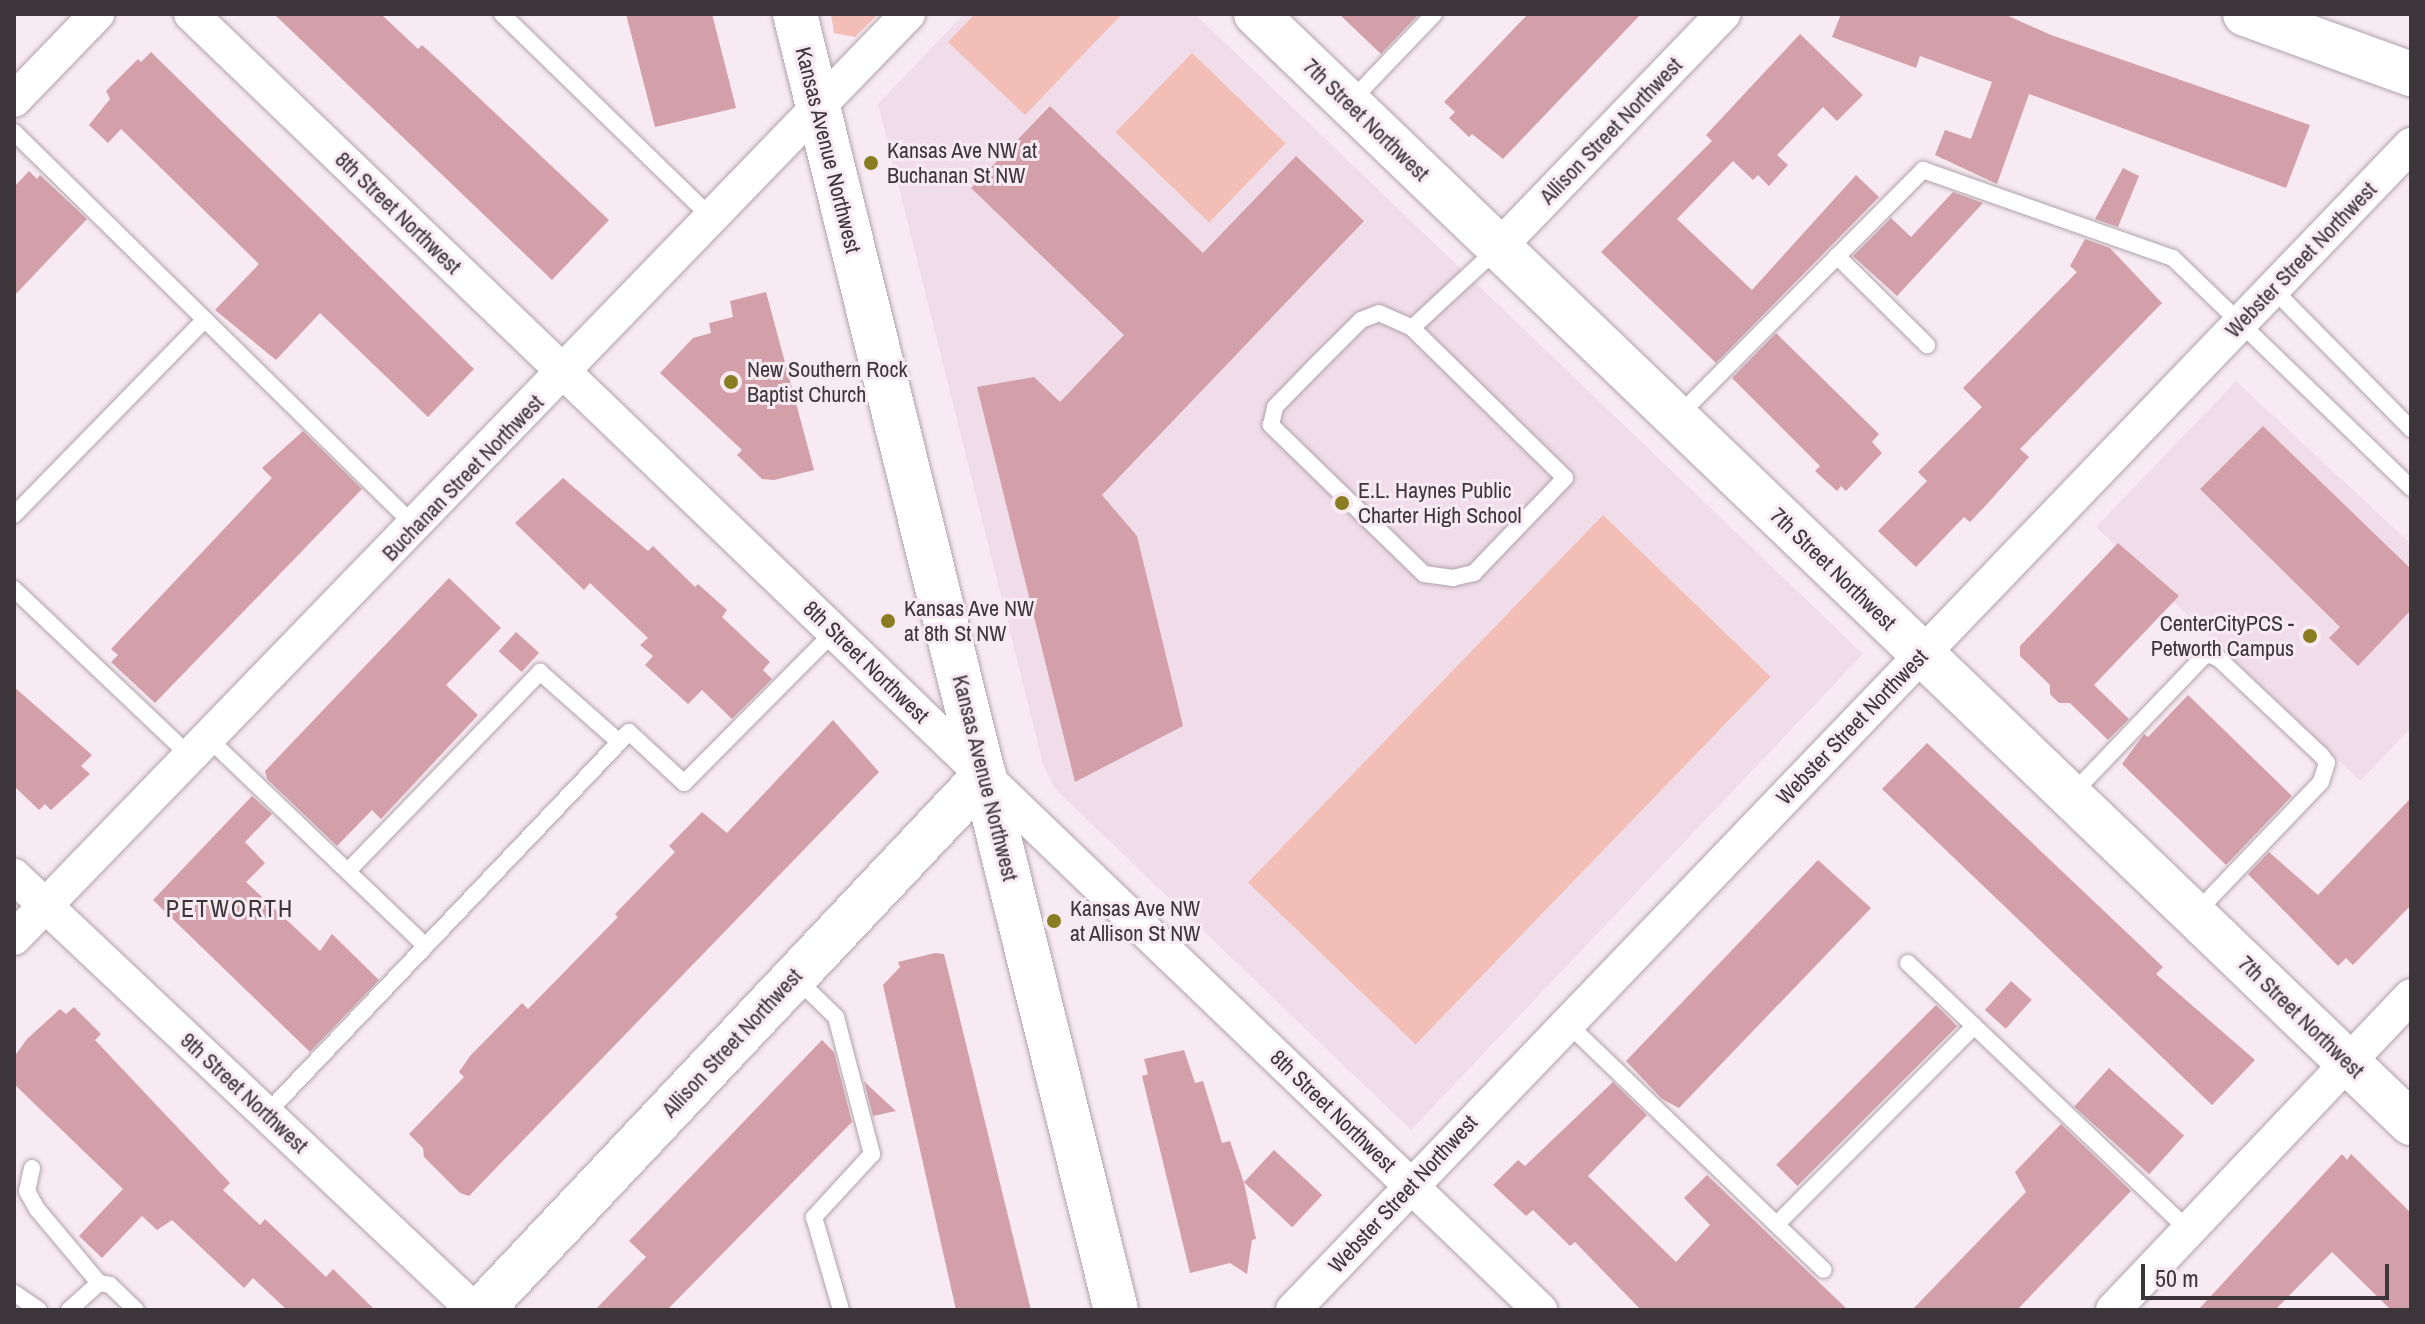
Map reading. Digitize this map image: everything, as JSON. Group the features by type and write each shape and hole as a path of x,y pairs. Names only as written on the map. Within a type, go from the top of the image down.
{"street":[{"path":"14,100 97,14"},
{"name":"8th Street Northwest","path":"191,14 1540,1310"},
{"name":"Kansas Avenue Northwest","path":"795,14 1116,1310"},
{"name":"Buchanan Street Northwest","path":"14,938 565,373 908,14"},
{"name":"7th Street Northwest","path":"1256,14 2411,1123"},
{"name":"Allison Street Northwest","path":"1498,248 1723,14"},
{"path":"2245,14 2411,74"},
{"name":"Webster Street Northwest","path":"1293,1310 1566,1022 2411,145"},
{"name":"Allison Street Northwest","path":"481,1310 984,776"},
{"name":"9th Street Northwest","path":"14,876 474,1310"},
{"path":"2113,1310 2411,996"}],"lane":[{"path":"502,14 713,219"},
{"path":"1349,102 1434,14"},
{"path":"14,132 415,526"},
{"path":"1676,418 1923,170 2173,258 2242,321 2259,345 2411,488"},
{"path":"1412,328 1498,248"},
{"path":"1837,256 1927,345"},
{"path":"2273,289 2411,429"},
{"path":"1379,313 1412,328 1565,478 1474,573 1453,578 1424,574 1271,425 1275,407 1361,320 1379,313"},
{"path":"14,515 203,321"},
{"path":"14,589 348,871 426,946"},
{"path":"266,1114 629,732 684,783 834,632"},
{"path":"2070,796 2206,654 2218,658 2321,755 2327,763 2321,782 2194,915"},
{"path":"348,871 540,672 619,742"},
{"path":"1908,963 2189,1231"},
{"path":"794,977 836,1017 872,1154 814,1217 841,1310"},
{"path":"1566,1022 1824,1270"},
{"path":"1777,1224 1974,1026"},
{"path":"32,1168 27,1191 37,1209 99,1283 110,1285 136,1310"},
{"path":"69,1310 99,1283"},
{"path":"14,1293 39,1310"}],"shaded area":[{"path":"831,14 878,14 855,37 834,33"},
{"name":"E.L. Haynes Public Charter High School","path":"964,14 1195,14 1863,654 1411,1130 1055,789 1043,764 878,104"},
{"path":"975,14 1122,14 1025,115 948,42"},
{"path":"1192,53 1286,143 1209,222 1116,132"},
{"name":"CenterCityPCS - Petworth Campus","path":"2236,381 2411,544 2411,728 2360,781 2096,527"},
{"path":"1603,515 1771,677 1416,1044 1248,883"}],"building":[{"path":"274,14 381,14 418,49 422,45 609,220 552,280"},
{"path":"626,14 712,14 736,108 655,127"},
{"path":"1339,14 1419,14 1381,54"},
{"path":"1528,14 1641,14 1503,159 1472,134 1469,137 1449,118 1455,112 1444,102"},
{"path":"1841,14 2004,14 2051,35 2310,125 2286,188 2029,94 1997,184 1935,155 1945,130 1971,139 1992,82 1920,56 1916,68 1832,37"},
{"path":"1800,34 1863,95 1837,121 1823,107 1777,155 1788,165 1769,186 1758,175 1753,180 1733,161 1677,219 1752,290 1856,175 1879,197 1716,363 1601,252 1712,141 1706,135"},
{"path":"151,52 474,369 428,417 320,313 276,360 215,310 259,264 121,129 108,143 89,125 110,99 106,91 138,59 141,62"},
{"path":"1050,106 1203,253 1296,156 1364,221 1102,495 1137,536 1183,726 1075,782 977,387 1034,377 1060,402 1124,335 971,188"},
{"path":"2123,168 2139,176 2118,227 2095,219"},
{"path":"29,171 37,179 40,175 87,219 14,296 14,187"},
{"path":"1953,192 1983,203 1897,296 1853,256 1891,218 1911,237"},
{"path":"2085,239 2110,248 2162,303 2020,449 2029,457 1988,503 1970,522 1964,517 1916,567 1878,531 1927,481 1918,472 1982,407 1963,388 2077,272 2070,266"},
{"name":"New Southern Rock Baptist Church","path":"766,292 814,470 774,480 762,479 737,455 742,450 660,373 693,338 711,333 709,323 733,317 730,301"},
{"path":"1776,333 1879,434 1872,442 1882,453 1846,491 1841,486 1837,491 1815,471 1820,466 1732,378"},
{"path":"2263,426 2411,569 2411,610 2358,666 2329,638 2340,627 2200,489"},
{"path":"303,431 362,489 155,703 111,662 118,655 111,649 272,478 262,468"},
{"path":"563,478 648,551 653,546 695,587 698,584 727,610 722,617 770,662 763,670 772,679 732,719 702,690 688,704 645,665 653,656 640,645 648,638 590,583 584,590 515,523"},
{"path":"2118,543 2179,596 2094,685 2129,719 2108,740 2070,703 2059,703 2050,694 2050,685 2020,656 2020,646"},
{"path":"449,578 501,628 446,685 478,715 381,819 372,810 337,846 267,779 265,771"},
{"path":"516,632 539,653 522,672 499,651"},
{"path":"14,687 92,755 81,766 90,774 51,810 45,804 39,810 14,786"},
{"path":"2188,695 2292,796 2226,865 2122,764 2144,734 2148,737"},
{"path":"833,720 879,772 469,1196 460,1193 424,1157 423,1148 409,1134 464,1077 459,1072 470,1056 522,1003 528,1009 618,917 615,914 675,852 669,846 702,812 727,833"},
{"path":"1927,743 2163,967 2156,974 2255,1060 2212,1105 1882,789"},
{"path":"252,796 272,814 245,842 265,863 246,882 320,951 332,934 379,980 310,1052 153,900"},
{"path":"2411,798 2411,905 2353,965 2346,958 2338,966 2248,874 2269,852 2318,895"},
{"path":"1818,860 1871,908 1679,1108 1662,1099 1626,1061"},
{"path":"935,953 944,954 1031,1310 956,1310 883,985 900,967 898,962"},
{"path":"2011,981 2032,1000 2006,1029 1985,1010"},
{"path":"1936,1005 1957,1026 1797,1186 1776,1165"},
{"path":"74,1007 101,1034 95,1040 230,1183 223,1190 260,1225 265,1219 326,1277 333,1269 375,1310 287,1310 253,1278 244,1288 172,1220 157,1230 142,1216 102,1258 79,1236 123,1189 14,1084 14,1057 27,1039 60,1009 66,1014"},
{"path":"822,1040 834,1052 852,1122 667,1310 595,1310 646,1257 629,1241"},
{"path":"1184,1050 1195,1083 1203,1081 1222,1143 1230,1141 1244,1183 1256,1239 1252,1240 1247,1274 1230,1263 1190,1273 1142,1076 1148,1074 1144,1059"},
{"path":"2109,1068 2184,1136 2149,1174 2074,1107"},
{"path":"864,1081 871,1088 896,1111 873,1116"},
{"path":"1613,1082 1647,1115 1588,1176 1676,1262 1710,1225 1684,1198 1707,1175 1848,1310 1641,1310 1575,1242 1570,1246 1533,1210 1526,1216 1493,1185 1518,1160 1525,1166"},
{"path":"2061,1124 2131,1191 2017,1310 1912,1310 2026,1192 2015,1172"},
{"path":"1274,1150 1322,1195 1292,1227 1244,1182"},
{"path":"2342,1154 2347,1160 2351,1154 2411,1213 2411,1310 2391,1310 2332,1252 2275,1310 2198,1310"}],"place":[{"name":"Kansas Ave NW at Buchanan St NW","path":"871,163"},
{"name":"New Southern Rock Baptist Church","path":"731,382"},
{"name":"E.L. Haynes Public Charter High School","path":"1342,503"},
{"name":"Kansas Ave NW at 8th St NW","path":"888,621"},
{"name":"CenterCityPCS - Petworth Campus","path":"2310,636"},
{"name":"Kansas Ave NW at Allison St NW","path":"1054,921"}],"district":[{"name":"PETWORTH","path":"230,909"}]}
